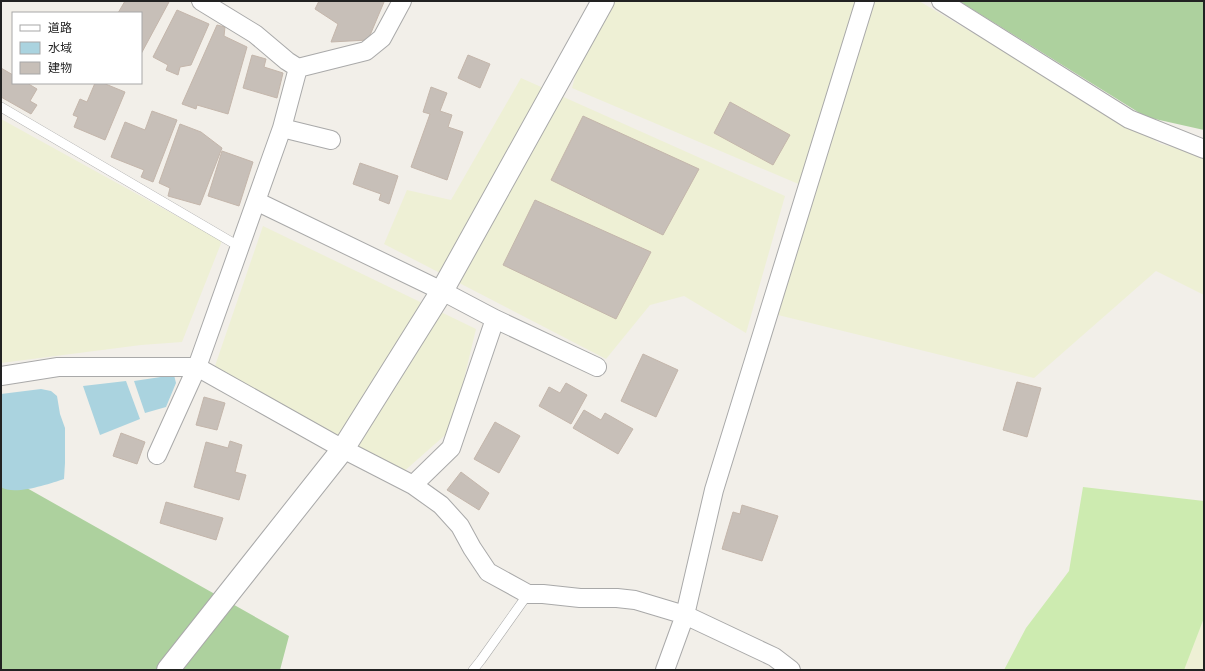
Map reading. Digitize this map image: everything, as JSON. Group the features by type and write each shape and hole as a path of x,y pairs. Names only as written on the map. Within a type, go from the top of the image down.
{"street":[{"path":"201,1 255,34 287,61 298,68 366,51 382,38 402,1"},
{"path":"168,670 343,449 442,291 603,1"},
{"path":"665,670 685,616 714,490 865,1"},
{"path":"941,1 1129,119 1204,149"},
{"path":"157,455 197,367 282,128 298,68"},
{"path":"282,128 331,140"},
{"path":"256,202 442,291 495,319 597,367"},
{"path":"413,485 451,448 495,319"},
{"path":"1,376 58,367 197,367 343,449 413,485 441,505 460,526 488,572 528,594 635,600 685,616 774,657 791,670"}],"lane":[{"path":"1,107 240,247"},
{"path":"473,670 528,594"}],"green space":[{"path":"594,1 919,1 1161,144 1204,155 1204,295 1156,271 1034,378 778,315 815,191 572,88 593,11"},
{"path":"959,1 1204,1 1204,130 1146,117"},
{"path":"521,78 785,196 746,333 684,296 650,305 606,359 384,244 407,190 451,200"},
{"path":"1,119 222,241 182,342 141,345 1,363"},
{"path":"263,226 476,329 452,429 401,474 215,366"},
{"path":"1,468 18,483 289,636 280,670 1,670"},
{"path":"1083,487 1204,501 1204,618 1184,670 1004,670 1026,628 1069,571"},
{"path":"1204,618 1204,670 1183,670"}],"water":[{"path":"174,375 176,383 166,407 145,413 134,381"},
{"path":"126,381 140,419 100,435 83,386"},
{"path":"41,389 51,391 57,396 60,414 65,428 64,479 50,484 23,490 14,490 1,487 1,394"}],"building":[{"path":"125,1 169,2 142,52 142,12 119,12"},
{"path":"319,1 384,2 368,40 331,42 338,24 315,9"},
{"path":"177,10 209,24 191,65 180,67 178,75 166,70 168,65 153,57"},
{"path":"217,25 225,27 224,36 247,47 228,114 197,105 196,109 182,104"},
{"path":"252,55 266,59 264,67 283,73 277,98 243,88"},
{"path":"468,55 490,64 480,88 458,78"},
{"path":"1,68 12,74 12,84 29,84 37,89 30,101 37,105 31,114 1,97"},
{"path":"95,84 105,84 125,92 105,140 74,127 78,117 73,115 80,99 87,102"},
{"path":"431,87 447,93 440,111 452,115 448,127 463,132 447,180 411,167 430,114 423,112"},
{"path":"730,102 790,135 773,165 714,133"},
{"path":"152,111 177,120 153,182 141,177 144,170 111,157 125,122 145,130"},
{"path":"583,116 699,169 663,235 551,180"},
{"path":"180,124 201,132 222,148 200,205 168,196 170,188 159,183"},
{"path":"222,151 253,162 239,206 208,196"},
{"path":"360,163 398,176 389,204 379,200 381,194 353,184"},
{"path":"535,200 651,252 616,319 503,265"},
{"path":"643,354 678,370 656,417 621,401"},
{"path":"1017,382 1041,388 1027,437 1003,430"},
{"path":"566,383 587,395 571,424 539,406 549,387 560,393"},
{"path":"204,397 225,403 217,430 196,425"},
{"path":"584,410 601,420 605,413 633,429 618,454 573,428"},
{"path":"495,422 520,436 499,473 474,459"},
{"path":"121,433 145,442 137,464 113,456"},
{"path":"230,441 242,445 235,472 246,475 239,500 194,487 206,442 228,448"},
{"path":"461,472 489,493 479,510 447,490"},
{"path":"166,502 223,518 216,540 160,523"},
{"path":"742,505 778,516 762,561 722,549 733,512 740,514"}]}
